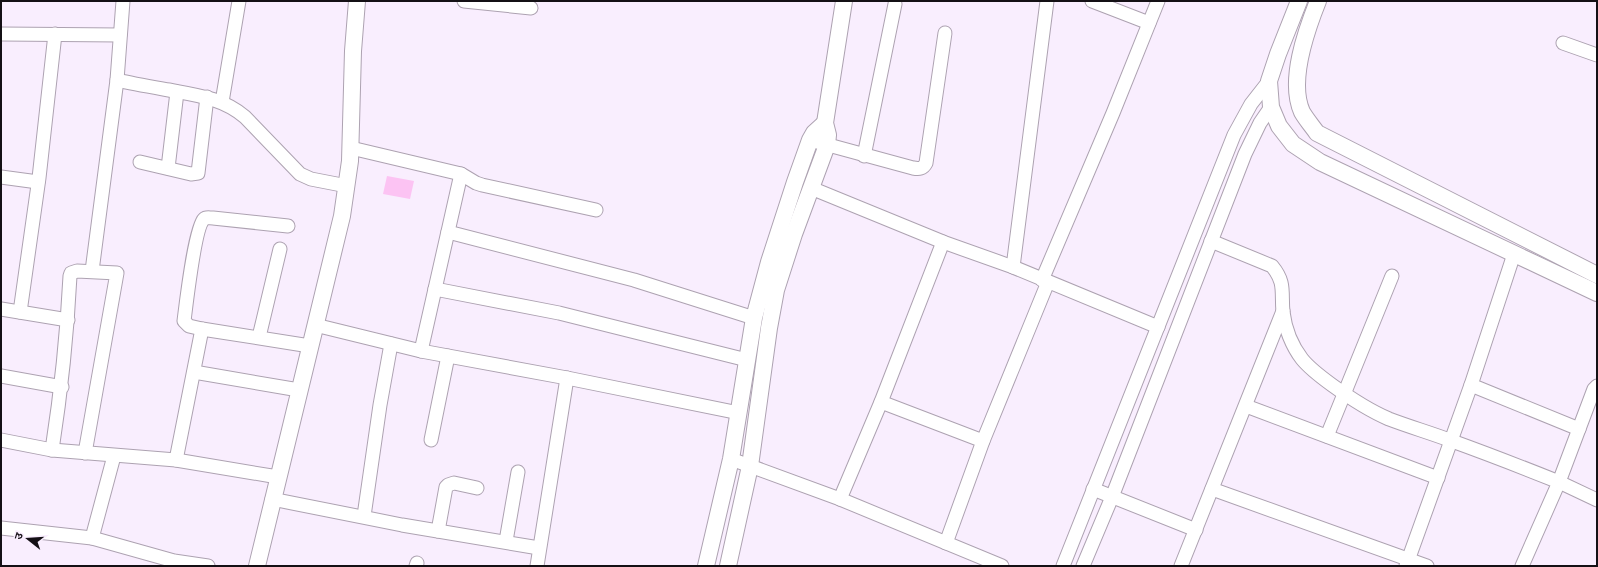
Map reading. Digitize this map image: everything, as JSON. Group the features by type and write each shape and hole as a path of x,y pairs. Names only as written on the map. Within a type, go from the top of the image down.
{"street":[{"path":"92,271 117,80 123,1"},
{"path":"222,102 239,1"},
{"path":"260,566 272,499 342,216 351,148 352,51 357,1"},
{"path":"464,1 531,8"},
{"path":"787,231 811,188 827,145 828,135 825,122 844,1"},
{"path":"1013,267 1047,1"},
{"path":"1092,1 1149,23"},
{"path":"946,543 983,441 1045,281 1158,1"},
{"path":"1063,566 1234,135 1251,104 1269,81 1299,1"},
{"path":"1318,1 1307,28 1299,65 1297,91 1302,112 1317,133 1597,274"},
{"path":"864,156 896,4"},
{"path":"810,140 864,156 917,168 924,167 926,163 945,33"},
{"path":"1,34 120,35"},
{"path":"20,312 38,182 55,34"},
{"path":"1563,43 1597,55"},
{"path":"117,80 207,97 222,102 235,109 245,117 288,164 300,174 347,186"},
{"path":"1269,81 1271,107 1279,126 1293,144 1320,162 1597,292"},
{"path":"168,168 177,92"},
{"path":"140,162 191,174 198,173 207,97"},
{"path":"1083,566 1112,496 1250,142 1260,123 1271,107"},
{"path":"706,566 731,459 754,318 776,264 787,231 810,140 814,133 825,122"},
{"path":"351,148 461,174 482,185 596,210"},
{"path":"421,351 461,174"},
{"path":"1,177 38,182"},
{"path":"811,188 942,242 1013,267 1158,327"},
{"path":"288,226 213,218 206,218 203,220 199,230 184,321 189,326 202,329 310,346"},
{"path":"448,232 634,280 754,318"},
{"path":"1211,241 1272,266 1282,283 1284,293 1283,311 1287,329 1302,359 1325,380 1344,394 1388,418 1451,440 1560,482 1597,500"},
{"path":"840,499 881,402 942,242"},
{"path":"259,337 280,249"},
{"path":"1407,562 1471,385 1514,254"},
{"path":"728,566 750,466 769,328 776,264"},
{"path":"52,450 62,387 71,273 77,271 92,271 117,273 85,453"},
{"path":"1327,436 1392,276"},
{"path":"435,289 559,313 747,360"},
{"path":"1,309 68,320"},
{"path":"1181,566 1283,311"},
{"path":"315,325 421,351 567,378 739,413"},
{"path":"176,460 202,329"},
{"path":"364,516 380,405 391,344"},
{"path":"431,440 448,356"},
{"path":"194,372 299,390"},
{"path":"1,376 62,387"},
{"path":"537,566 567,378"},
{"path":"1471,385 1579,429"},
{"path":"1522,566 1560,482 1594,389 1597,386"},
{"path":"881,402 983,441"},
{"path":"1246,406 1438,478"},
{"path":"1,440 52,450 176,460 278,476"},
{"path":"92,538 114,456"},
{"path":"731,459 840,499 1002,566"},
{"path":"506,541 518,472"},
{"path":"438,531 448,485 454,483 477,488"},
{"path":"1093,489 1196,530"},
{"path":"1212,489 1407,562 1427,566"},
{"path":"272,499 364,516 402,525 506,541 539,548"},
{"path":"1,528 92,538 152,561 179,562 208,566"}],"building":[{"path":"387,176 414,181 410,199 383,194"}]}
